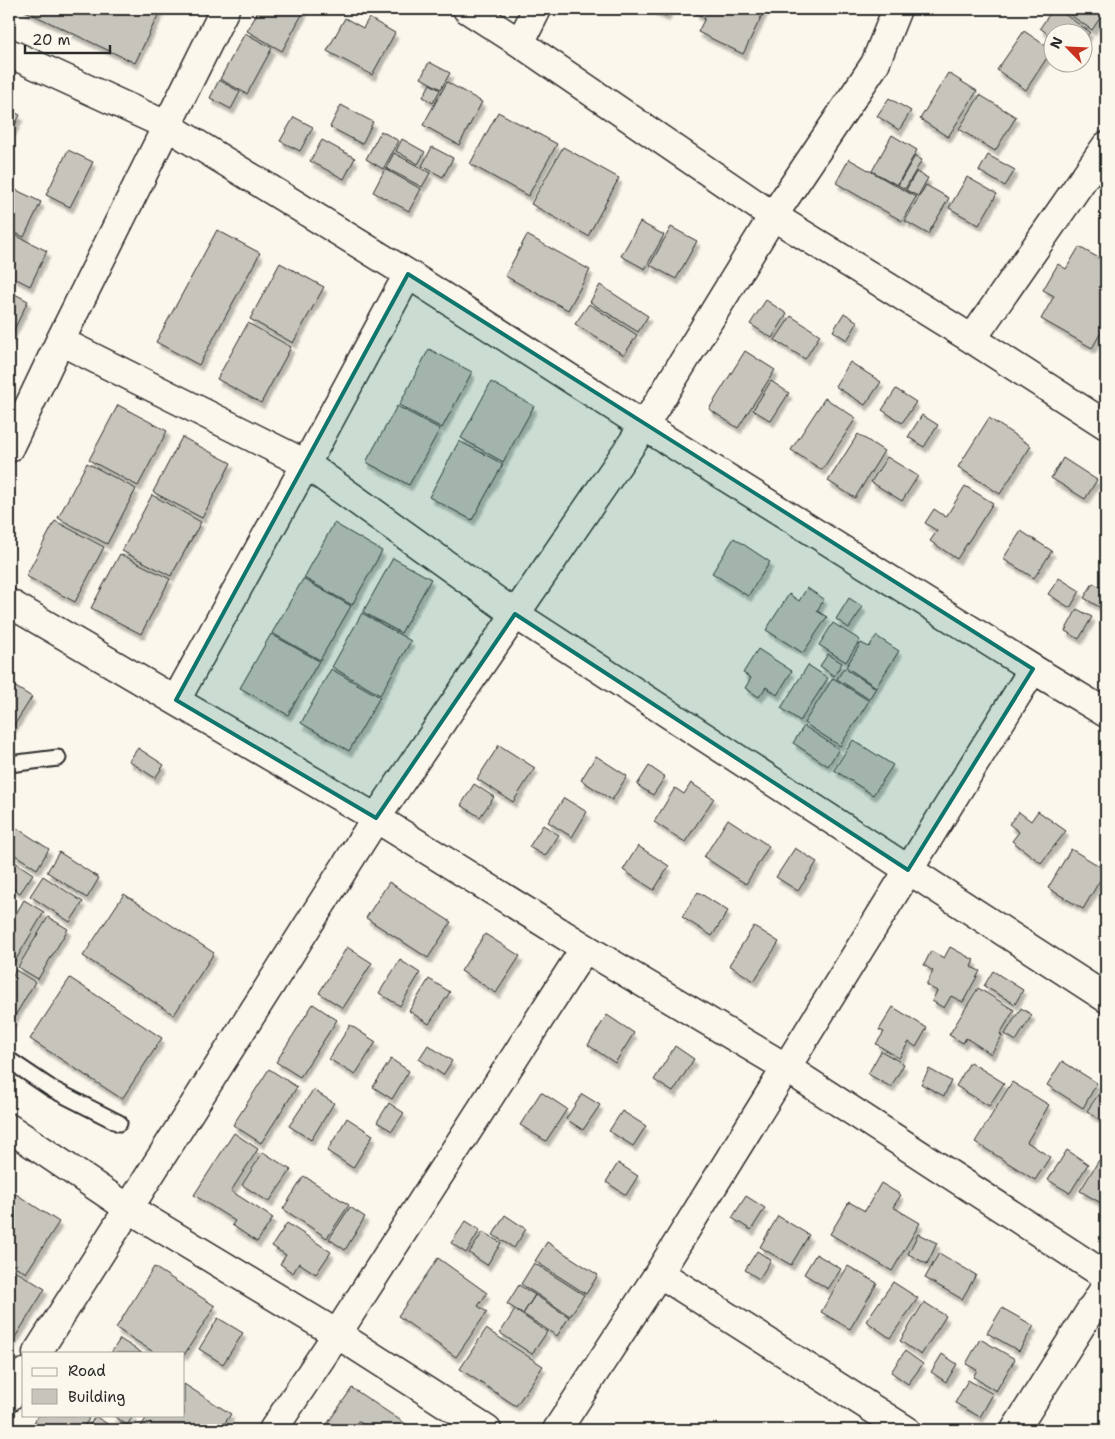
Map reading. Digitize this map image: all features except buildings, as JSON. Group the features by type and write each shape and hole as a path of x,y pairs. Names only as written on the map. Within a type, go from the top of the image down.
{"street":[{"path":"9,448 166,124 225,9"},
{"path":"467,9 520,43 773,216 1106,424"},
{"path":"520,43 537,9"},
{"path":"37,1352 376,818 644,426 773,216 875,64 897,9"},
{"path":"9,53 166,124 408,274 644,426 1106,713"},
{"path":"972,339 1106,146"},
{"path":"176,700 408,274"},
{"path":"60,341 306,464 515,614 1106,998"},
{"path":"9,602 376,818 585,948 785,1067 1106,1276"},
{"path":"557,1430 659,1273 1033,669"},
{"path":"272,1430 337,1334 585,948"},
{"path":"9,1128 128,1208 337,1334 487,1430"},
{"path":"659,1273 906,1430"},
{"path":"1015,1430 1106,1286"}],"lane":[{"path":"9,764 58,758"},
{"path":"9,1060 52,1088 119,1123"}],"highlighted area":[{"path":"408,274 1033,669 908,870 515,614 376,818 176,700"}]}
